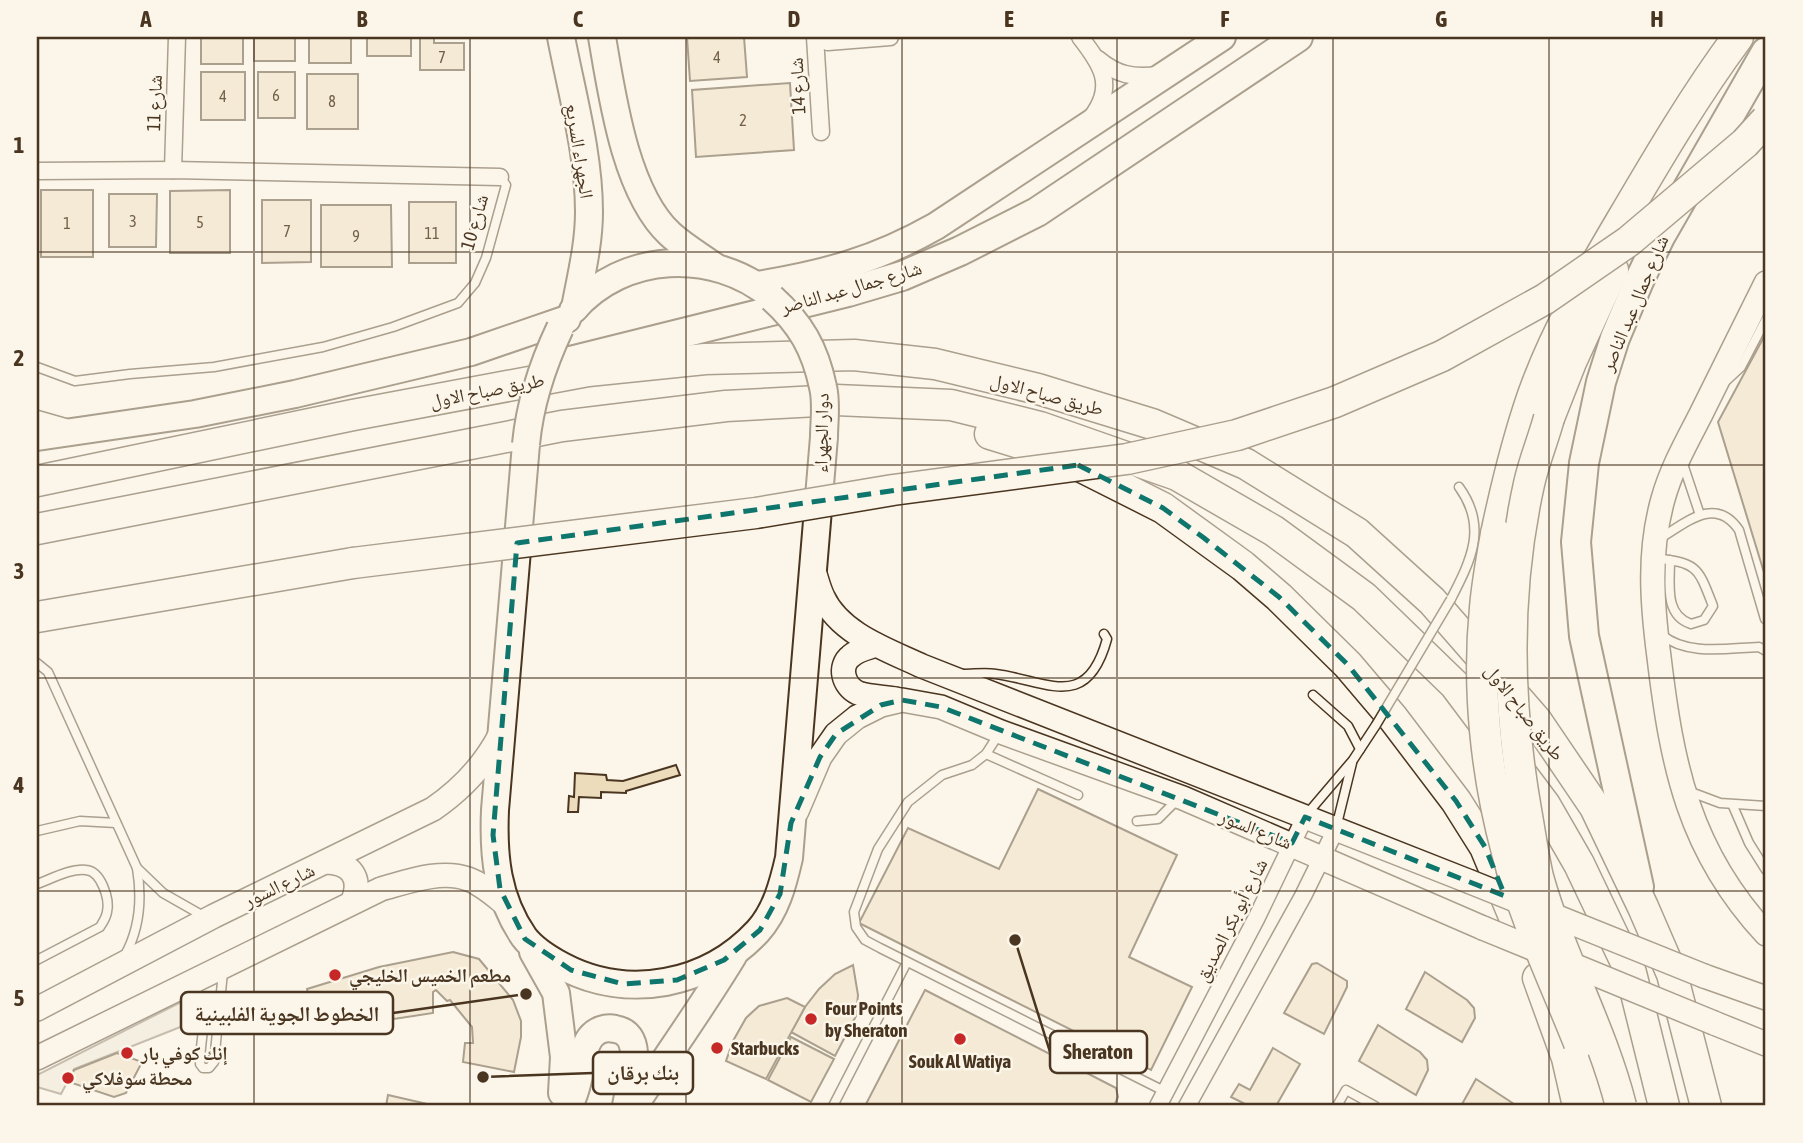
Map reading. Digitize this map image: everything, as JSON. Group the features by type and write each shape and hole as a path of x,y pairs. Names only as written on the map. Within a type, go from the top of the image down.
{"highway":[{"name":"شارع جمال عبد الناصر","path":"352,415 848,292 902,275 960,251 1037,212 1298,37"},
{"path":"1621,1106 1601,1038 1555,927 1538,876 1522,784 1510,672 1511,609 1517,547 1529,481 1549,418 1605,284 1740,37"},
{"path":"1601,1106 1579,1042 1520,895 1503,836 1486,732 1482,663 1485,608 1496,534 1520,432 1560,329 1708,78 1740,37"},
{"name":"شارع جمال عبد الناصر","path":"1643,907 1624,809 1592,680 1584,636 1576,542 1584,463 1601,382 1615,338 1639,281 1660,237 1766,52"},
{"path":"37,617 353,563 756,513 893,490 1127,459 1237,435 1335,402 1442,356 1545,299 1629,241 1745,143 1766,120"},
{"name":"طريق صباح الاول","path":"37,481 352,415 588,371 705,359 854,355 935,364 1038,389 1152,424 1246,464 1357,533 1432,601 1543,731 1595,807 1643,907 1672,974 1706,1106"},
{"name":"طريق صباح الاول","path":"37,529 562,426 726,406 836,400 951,405 1040,427 1177,475 1274,531 1364,597 1455,685 1545,805 1579,864 1631,973 1664,1106"},
{"path":"836,400 949,421 1056,454 1163,508 1279,597 1348,666 1393,718 1456,801 1485,846 1528,951 1567,1058 1578,1106"}],"main road":[{"name":"الجهراء السريع","path":"561,37 586,172 589,213 585,259 567,318"},
{"path":"602,37 617,117 631,168 647,203 669,233 714,266"},
{"name":"شارع جمال عبد الناصر","path":"765,291 836,270 899,247 936,226 1222,37"},
{"name":"دوار الجهراء","path":"676,262 714,266 765,291 793,317 809,342 824,389 824,437 789,858 780,894 760,930 736,951 711,967 677,980 641,985 605,982 570,971 525,939 505,904 496,873 494,835 500,735 526,444 535,389 545,358 567,318 594,291 615,277 639,268 676,262"},
{"path":"1766,283 1681,454 1663,497 1658,554 1651,588 1666,720 1681,787 1710,858 1730,890 1766,934"},
{"name":"طريق صباح الاول","path":"37,437 195,414 404,369 471,352 567,318"},
{"name":"شارع السور","path":"813,568 823,599 845,625 876,645 1704,976 1766,998"},
{"path":"876,645 851,655 844,665 847,685 858,692 902,700"},
{"name":"شارع السور","path":"792,823 820,757 836,734 857,717 881,705 902,700 941,707 1001,732 1180,797 1483,928 1766,1044"},
{"name":"شارع السور","path":"37,1009 210,919 405,824 454,794 490,754 500,735"},
{"path":"326,862 338,862 348,868 355,878 357,890 353,901"},
{"path":"37,1058 381,889 418,879 467,878 487,889 505,904"},
{"path":"525,939 556,993 564,1057 561,1106"},
{"path":"634,1106 704,1004 736,951"},
{"path":"569,1106 586,1044 594,1033 608,1029 620,1030 626,1034 634,1047 635,1061 626,1106"}],"street":[{"name":"شارع 11","path":"173,170 177,37"},
{"name":"شارع 14","path":"821,132 815,37 828,42 890,37"},
{"path":"1080,37 1096,57 1124,75 1158,75 1179,66"},
{"path":"1077,133 1102,102 1104,74 1096,57"},
{"name":"شارع 10","path":"37,171 173,170 500,177"},
{"path":"37,419 85,430"},
{"name":"شارع أبو بكر الصديق","path":"1162,1099 1257,917 1305,817"},
{"name":"شارع أبو بكر الصديق","path":"1187,1106 1324,857 1336,829"}],"lane":[{"name":"شارع 10","path":"37,368 75,381 214,368 323,347 393,327 458,303 475,283 486,258 506,185 500,177"},
{"path":"1711,393 1741,367 1766,319"},
{"path":"1681,454 1700,515"},
{"name":"شارع أبو بكر الصديق","path":"1305,817 1353,760 1376,725 1470,562 1475,523 1471,502 1459,486"},
{"path":"1658,554 1700,515 1720,513 1732,520 1739,530 1765,619"},
{"path":"1658,554 1689,565 1700,574 1713,606 1704,620 1691,624 1676,615 1658,554"},
{"path":"1655,618 1660,633 1672,643 1690,648 1759,647 1766,651"},
{"path":"943,674 996,674 1060,688 1082,682 1091,673 1104,651 1107,639 1104,634"},
{"path":"37,663 48,672 137,868 140,888 136,929 118,966"},
{"path":"1313,695 1348,726 1360,749"},
{"path":"1001,732 986,754 972,765 942,775 908,802 878,849 854,912 856,927 865,940 1162,1099"},
{"path":"986,754 1078,795"},
{"name":"شارع أبو بكر الصديق","path":"1336,829 1353,760"},
{"path":"1681,787 1706,799 1733,806 1766,806"},
{"path":"1137,821 1158,819 1180,797"},
{"path":"1733,806 1749,843 1766,870"},
{"path":"37,831 80,821 116,823"},
{"path":"137,868 178,903 210,919"},
{"path":"37,884 77,870 88,870 97,876 108,904 105,920 100,927 37,960"},
{"path":"833,1106 907,962"},
{"path":"191,981 201,1000 205,1017 200,1064 203,1068 209,1068 214,1062 223,965"},
{"path":"1337,1106 1346,1090 1375,1106"}],"highlighted area":[{"path":"1078,465 1163,508 1204,538 1279,597 1348,665 1456,801 1485,847 1505,896 1305,817 1292,843 941,707 902,700 881,705 836,734 820,757 791,823 780,894 760,930 724,960 677,980 623,984 571,970 525,939 500,889 493,835 517,543"}],"shaded area":[{"path":"189,998 193,1022 74,1069 61,1094 37,1087 37,1075"}],"building":[{"path":"201,37 243,37 243,64 201,64"},
{"path":"254,37 295,37 295,61 254,61"},
{"path":"309,37 351,37 351,63 309,63"},
{"path":"367,37 411,37 411,56 367,56"},
{"path":"420,37 434,37 434,43 464,43 464,70 420,70"},
{"path":"687,37 744,37 747,77 690,81"},
{"path":"201,72 245,72 245,120 201,120"},
{"path":"258,72 295,72 295,118 258,118"},
{"path":"307,74 358,74 358,129 307,129"},
{"path":"790,83 794,150 696,157 692,90"},
{"path":"41,190 93,190 93,257 41,257"},
{"path":"230,190 230,253 170,253 170,191"},
{"path":"109,194 157,194 156,247 109,247"},
{"path":"262,200 311,200 311,262 262,263"},
{"path":"409,202 456,202 456,263 409,263"},
{"path":"321,205 391,205 392,267 321,267"},
{"path":"1766,333 1766,579 1718,422"},
{"path":"676,765 680,775 626,793 601,792 601,798 579,797 578,812 568,812 569,796 574,797 575,773 606,775 607,780 623,781"},
{"path":"1038,789 1177,855 1129,957 1192,987 1151,1070 859,923 908,828 999,869"},
{"path":"453,952 479,959 513,1000 521,1021 521,1037 514,1072 463,1062 465,1043 473,1043 472,1027 450,1000 447,1001 436,990 433,992 433,1013 394,1019 390,1010 355,1022 357,1027 348,1030 349,1033 314,1024 307,989 379,967"},
{"path":"1317,963 1347,981 1347,987 1324,1034 1284,1013 1312,964"},
{"path":"853,965 858,995 856,1016 835,1056 791,1032 819,989 835,974"},
{"path":"1425,972 1467,1000 1474,1008 1475,1018 1462,1042 1406,1009"},
{"name":"Souk Al Watiya","path":"925,990 1116,1088 1118,1097 1114,1106 865,1106"},
{"path":"787,998 805,1007 766,1079 726,1061 746,1018 759,1006"},
{"path":"1378,1025 1420,1052 1427,1060 1428,1070 1416,1095 1359,1061"},
{"path":"791,1037 834,1059 811,1102 768,1080"},
{"path":"1273,1048 1300,1064 1276,1106 1249,1106 1231,1097 1239,1084 1250,1090"},
{"path":"117,1053 142,1062 126,1093 114,1097 69,1082 74,1070"},
{"path":"1476,1079 1517,1106 1461,1106"},
{"path":"388,1095 436,1106 386,1106"}],"place":[{"name":"Sheraton","path":"1015,940"},
{"name":"مطعم الخميس الخليجي","path":"335,975"},
{"name":"الخطوط الجوية الفلبينية","path":"526,994"},
{"name":"Four Points by Sheraton","path":"811,1019"},
{"name":"Souk Al Watiya","path":"960,1039"},
{"name":"Starbucks","path":"717,1048"},
{"name":"إنك كوفي بار","path":"127,1053"},
{"name":"بنك برقان","path":"483,1077"},
{"name":"محطة سوفلاكي","path":"68,1078"}]}
